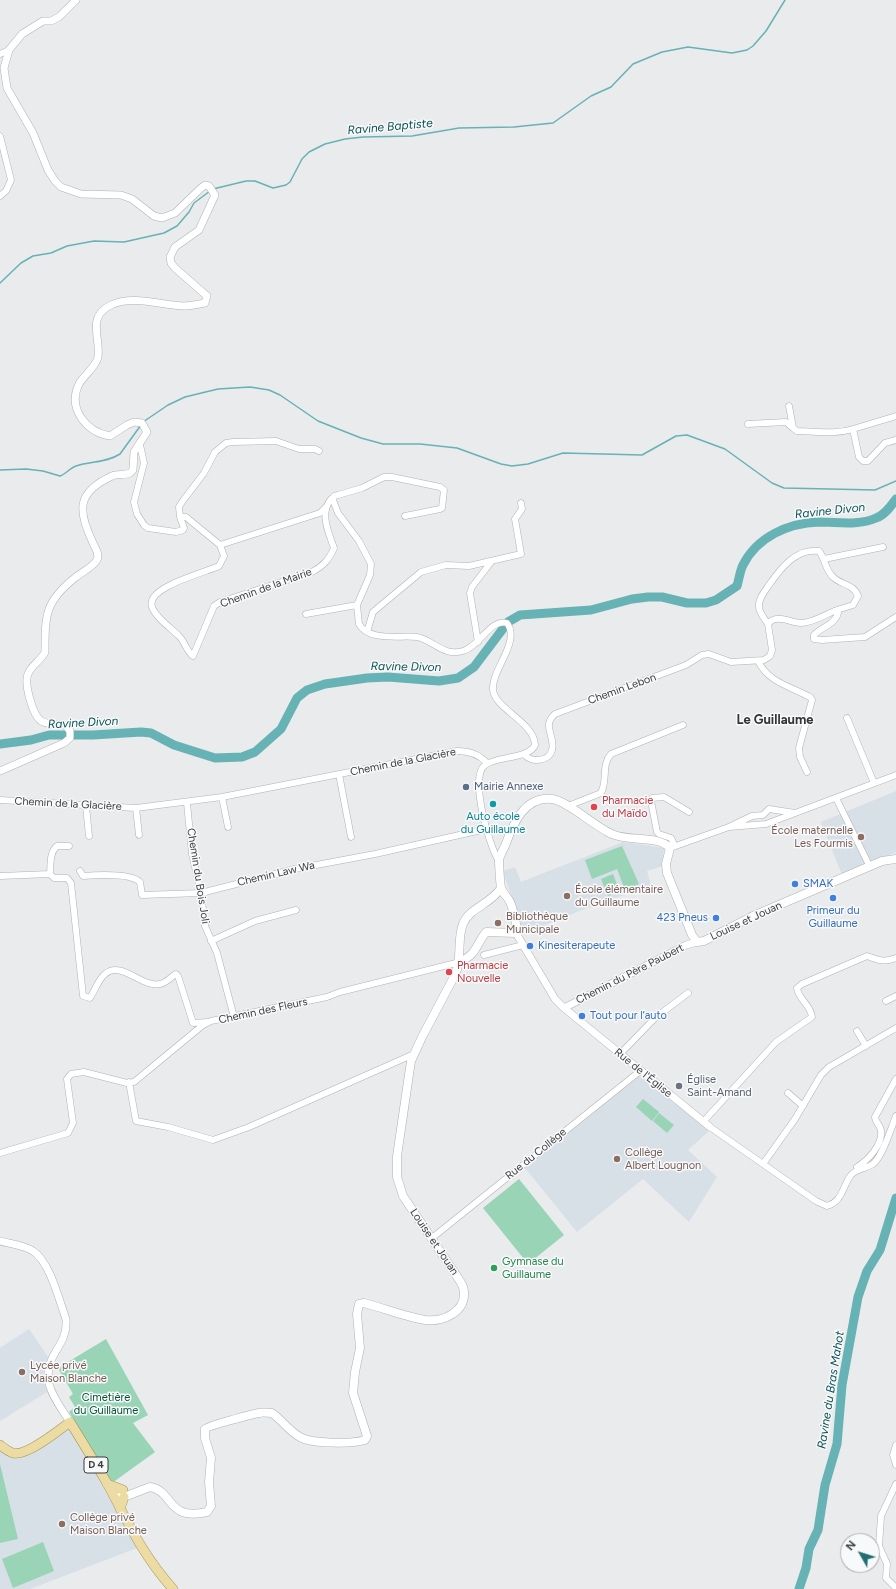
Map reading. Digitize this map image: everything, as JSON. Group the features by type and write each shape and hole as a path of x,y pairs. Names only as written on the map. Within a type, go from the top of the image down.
{"main road":[{"path":"460,962 471,957 476,952 486,932 516,933 518,929 510,901 501,888 499,861 512,824 521,812 529,806 544,800 553,799 568,806 600,828 614,835 628,839 659,840 670,848"},
{"name":"Louise et Jouan","path":"670,848 666,864 667,873 692,935 697,942 704,941 753,916 870,866 882,861 896,859"},
{"name":"Louise et Jouan","path":"114,1496 153,1487 178,1510 186,1514 207,1512 210,1506 209,1482 211,1458 205,1438 205,1429 212,1424 225,1423 260,1412 272,1413 292,1432 302,1438 319,1441 354,1442 365,1440 367,1436 353,1393 354,1372 360,1348 357,1314 358,1304 364,1303 428,1320 449,1316 458,1310 462,1303 464,1293 460,1281 403,1196 397,1177 401,1128 411,1061 460,962 463,924 477,908 490,901 501,888"},
{"path":"0,1445 14,1454 20,1453 38,1444 70,1422"},
{"name":"D 4","path":"70,1422 114,1496 143,1552 155,1569 173,1589"},
{"path":"107,1484 124,1494 120,1509"}],"street":[{"path":"0,771 64,743 70,738 70,731 65,725 46,723 37,716 30,702 28,673 34,664 43,657 45,652 45,618 55,597 66,584 94,564 98,559 98,552 91,538 82,508 84,498 90,491 110,477 130,473 133,470 134,452 140,445 147,432 140,422 127,424 110,436 95,432 86,426 80,417 77,405 77,390 98,356 95,327 99,317 104,309 119,302 130,301 185,306 205,303 207,296 171,264 170,257 175,247 199,230 215,195 209,186 205,185 175,213 162,218 154,216 132,199 121,196 81,194 61,187 48,170 34,133 7,88 4,68 9,50 14,42 31,28 59,17 76,0"},
{"path":"0,54 9,50"},
{"path":"0,136 11,180 10,186 0,196"},
{"path":"789,406 793,428"},
{"path":"748,424 786,422 796,431 834,433 896,416"},
{"path":"853,429 859,457 863,461 868,461 885,443 896,440"},
{"path":"140,445 144,463 134,502 137,514 144,525 148,528 176,532 183,530 184,528 180,517 180,507 182,502 204,473 215,452 226,444 233,442 276,441 299,449 314,449 319,451"},
{"path":"180,517 186,517 220,545 320,513 327,506 329,501 333,500 334,496 362,488 384,477 392,477 440,487 444,490 442,508 405,516"},
{"path":"333,500 338,513 359,541 371,564 370,575 357,605 359,624 367,632 376,635 419,638 442,650 454,653 468,650 478,642 493,625 500,622 507,623 511,631 506,654 495,675 493,692 496,698 526,727 532,735 535,743 534,748 524,754 487,763 480,773 480,796 486,829 493,852 499,861"},
{"path":"367,632 374,612 421,572 446,565 469,566 521,554 515,519 522,508 521,503"},
{"name":"Chemin de la Mairie","path":"220,545 224,556 219,566 206,573 188,577 156,593 151,601 155,612 180,636 193,656 214,606 220,602 312,572 323,566 331,557 334,548 326,530 327,506"},
{"path":"824,559 883,547"},
{"path":"768,624 771,620 778,618 801,623 810,622 837,610 853,605 858,596 856,591 833,577 819,551 813,550 798,555 785,564 760,600 759,608 768,624 772,650 770,656 764,660 758,661 762,670 780,684 805,694 812,700 799,748 800,757 807,772"},
{"path":"478,642 470,593 472,587 491,562"},
{"path":"306,614 357,605"},
{"path":"837,610 837,617 834,622 819,630 814,635 814,639 822,640 865,636 896,616"},
{"name":"Chemin Lebon","path":"524,754 530,759 538,760 550,755 553,748 548,725 555,714 686,665 702,655 718,656 731,662 758,661"},
{"path":"847,718 874,783"},
{"path":"568,806 601,793 604,788 606,763 611,754 683,725"},
{"name":"Chemin de la Glacière","path":"0,800 136,808 187,803 222,797 457,751 475,754 487,763"},
{"name":"Chemin de la Glacière","path":"339,774 351,837"},
{"path":"729,827 766,824 896,775"},
{"path":"222,797 228,827"},
{"path":"670,848 673,842 671,838 657,832 651,801 652,798 664,797 690,812"},
{"path":"836,798 870,866"},
{"name":"Chemin du Bois Joli","path":"187,803 192,854 201,893 205,926 217,953 234,1017"},
{"path":"86,806 89,836"},
{"name":"Chemin de la Glacière","path":"136,808 139,836"},
{"path":"670,848 729,827 744,819 763,815 770,809 795,813"},
{"name":"Chemin Law Wa","path":"80,871 83,876 102,875 134,878 140,882 142,895 201,893 295,869 374,854 486,829"},
{"path":"50,874 51,854 54,849 57,846 69,846"},
{"path":"0,876 50,874 54,878 68,878 71,883 83,996 90,998 100,978 109,971 119,970 148,983 156,984 166,982 176,974 183,985 193,1023 211,1021"},
{"path":"211,941 255,921 296,910"},
{"name":"Rue de l'Église","path":"516,933 555,999 703,1122 816,1201 827,1206 834,1204 842,1195 850,1177"},
{"name":"Chemin du Père Paubert","path":"564,1008 686,945 697,942"},
{"path":"484,955 523,945"},
{"path":"703,1122 776,1042 812,1017 812,1011 798,992 797,988 802,984 867,956 877,961 885,962 896,958"},
{"name":"Chemin des Fleurs","path":"129,1082 134,1082 203,1025 211,1021 327,997 340,992 460,962"},
{"path":"620,1054 655,1018 688,993"},
{"path":"886,1001 896,996"},
{"path":"763,1164 803,1106 821,1074 829,1067 896,1028"},
{"path":"857,1031 866,1046"},
{"path":"0,1153 68,1133 73,1123 68,1079 71,1074 84,1072 129,1082 136,1121 168,1127 213,1140 256,1124 415,1053"},
{"name":"Rue du Collège","path":"432,1238 640,1071"},
{"path":"850,1177 856,1168 866,1161 881,1137 882,1131 875,1117 896,1079"},
{"path":"788,1093 803,1106"},
{"path":"850,1177 857,1170 867,1167 877,1160 896,1116"},
{"path":"0,1242 33,1251 42,1260 51,1278 66,1319 66,1324 64,1339 49,1364 47,1373 52,1393 70,1422"},
{"path":"896,1445 893,1455 896,1465"},
{"path":"896,1484 881,1516 880,1546 887,1564 886,1578 896,1588"}],"shaded area":[{"name":"École maternelle Les Fourmis","path":"896,791 896,852 842,875 821,822"},
{"name":"École élémentaire du Guillaume","path":"623,842 664,848 662,866 647,871 651,885 574,913 524,934 503,871 515,867 521,882"},
{"name":"Collège Albert Lougnon","path":"639,1076 710,1130 688,1150 717,1177 689,1222 643,1179 577,1232 525,1168"},
{"name":"Lycée privé Maison Blanche","path":"29,1329 48,1357 44,1366 43,1378 47,1392 0,1421 0,1348"},
{"name":"Collège privé Maison Blanche","path":"67,1429 71,1431 137,1548 30,1589 0,1589 0,1451 13,1457"}],"green space":[{"path":"622,846 639,884 625,890 617,869 592,879 585,860"},
{"path":"613,874 620,892 608,896 601,879"},
{"path":"643,1099 659,1112 652,1121 636,1107"},
{"path":"659,1113 674,1125 667,1133 653,1121"},
{"path":"519,1179 564,1235 528,1264 483,1208"},
{"name":"Cimetière du Guillaume","path":"106,1339 148,1415 133,1423 155,1452 112,1483 69,1412 75,1407 69,1397 73,1394 58,1368"},
{"path":"0,1464 18,1539 0,1543"},
{"path":"43,1542 54,1571 13,1588 2,1559"}],"waterway":[{"name":"Ravine Baptiste","path":"213,189 246,181 255,181 273,188 286,185 290,182 302,159 309,152 325,144 345,139 412,136 459,128 514,127 553,123 591,96 611,87 633,64 662,52 688,47 732,53 747,50 753,46 766,31 785,0"},
{"name":"Ravine Baptiste","path":"0,283 21,263 33,256 51,253 67,246 94,241 124,242 164,233 177,226 189,212 194,203 210,191"},
{"path":"143,422 168,405 185,397 218,389 250,387 269,390 280,395 318,421 361,438 383,444 420,444 457,448 501,464 512,466 528,464 563,453 642,455 676,436 687,435 725,449 772,483 784,488 875,490 896,481"},
{"path":"0,470 26,469 43,471 60,476 76,466 109,459 120,454 141,425"},
{"name":"Ravine Divon","path":"0,744 31,740 49,735 93,735 141,732 151,733 174,745 215,758 242,757 255,752 281,729 297,698 307,690 325,684 367,678 388,677 439,681 458,678 474,667 508,622 520,615 591,610 632,599 648,597 662,597 687,603 706,603 716,600 737,586 742,567 749,555 765,539 775,533 796,525 807,523 862,522 882,515 888,510 896,499"},
{"name":"Ravine du Bras Mahot","path":"799,1589 806,1568 809,1549 818,1530 825,1485 837,1444 842,1385 858,1297 867,1271 880,1250 896,1198"}],"place":[{"name":"Mairie Annexe","path":"466,787"},
{"name":"Auto école du Guillaume","path":"493,804"},
{"name":"Pharmacie du Maïdo","path":"594,807"},
{"name":"École maternelle Les Fourmis","path":"861,837"},
{"name":"SMAK","path":"795,884"},
{"name":"École élémentaire du Guillaume","path":"567,896"},
{"name":"Primeur du Guillaume","path":"833,898"},
{"name":"423 Pneus","path":"716,918"},
{"name":"Bibliothèque Municipale","path":"498,923"},
{"name":"Kinesiterapeute","path":"530,946"},
{"name":"Pharmacie Nouvelle","path":"449,972"},
{"name":"Tout pour l’auto","path":"582,1016"},
{"name":"Église Saint-Amand","path":"679,1086"},
{"name":"Collège Albert Lougnon","path":"617,1159"},
{"name":"Gymnase du Guillaume","path":"494,1268"},
{"name":"Lycée privé Maison Blanche","path":"22,1372"},
{"name":"Collège privé Maison Blanche","path":"62,1524"}],"district":[{"name":"Le Guillaume","path":"775,720"}]}
